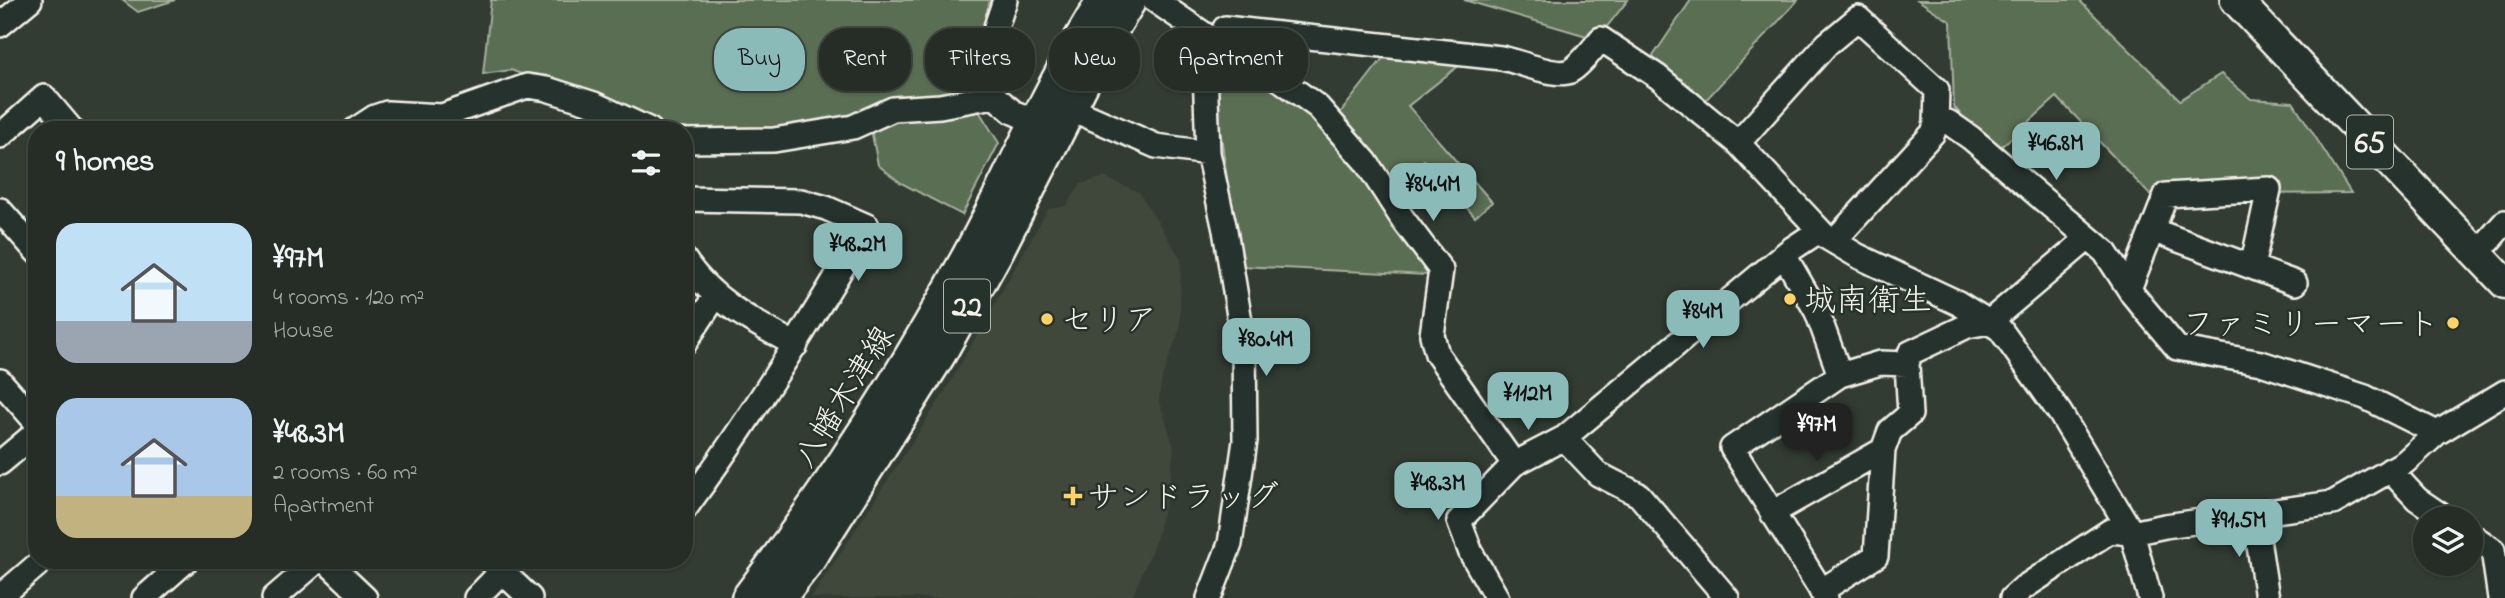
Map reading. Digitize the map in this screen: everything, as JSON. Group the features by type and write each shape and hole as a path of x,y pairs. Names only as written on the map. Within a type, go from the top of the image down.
{"main road":[{"name":"八幡木津線","path":"747,598 862,434 912,354 976,240 1081,35 1103,0"},
{"name":"八幡木津線","path":"780,598 811,558 940,355 998,251 1069,108 1131,0"},
{"name":"65","path":"2236,0 2505,283"}],"street":[{"path":"0,25 30,0"},
{"path":"1005,0 984,63 994,96 1013,112 1036,122 1069,108 1156,146 1208,153"},
{"path":"1162,6 1195,28"},
{"path":"1497,598 1471,553 1460,521 1514,464 1564,438 1784,255 1826,236 1933,133 1937,90 1858,18 1827,44 1738,143"},
{"path":"1308,36 1502,58 1552,73 1571,71 1601,39 1658,77 1738,143 1826,236 1858,256 1958,303 2000,329 2060,414 2132,533 2150,598"},
{"path":"369,121 387,113 442,116 527,86 547,89 594,104 631,121"},
{"path":"1206,91 1208,153 1225,230 1244,346 1245,441 1230,544 1209,598"},
{"path":"1296,91 1318,107 1366,162 1402,218 1441,270 1432,335 1437,355 1514,464"},
{"path":"693,141 774,140 853,127 892,109 940,106 994,96"},
{"path":"0,136 44,97 64,121"},
{"path":"1936,123 1948,122 1971,138 2105,252 2129,289 2178,348 2261,363 2365,397 2437,433"},
{"path":"2129,289 2166,195 2269,189 2252,267"},
{"path":"693,199 801,201 826,208 867,226 734,443 693,498"},
{"path":"0,210 28,242"},
{"path":"2477,254 2505,222"},
{"path":"2152,230 2295,284"},
{"path":"1907,364 1880,363 1840,375 1732,448 1824,595 1876,556 1883,450 1890,431 1910,414 1907,364 1910,353 1967,326 1989,322 2087,239"},
{"path":"1784,255 1817,312 1840,375"},
{"path":"693,272 716,295 748,319 796,345"},
{"path":"693,330 716,295"},
{"path":"0,381 28,413"},
{"path":"2012,598 2110,531 2132,533 2333,503 2405,462 2437,433 2505,392"},
{"path":"1564,438 1598,474 1639,495 1727,598"},
{"path":"0,463 28,440"},
{"path":"1773,513 1883,450"},
{"path":"2390,470 2417,499 2427,506"},
{"path":"2254,513 2267,598"},
{"path":"2483,544 2493,550 2500,598"},
{"path":"0,597 33,569"},
{"path":"144,598 177,569"},
{"path":"274,598 308,569"},
{"path":"334,569 365,598"},
{"path":"476,598 498,569"},
{"path":"506,569 530,598"}],"shaded area":[{"path":"1104,177 1139,192 1181,259 1180,329 1162,378 1159,400 1174,447 1170,483 1156,540 1132,598 811,598 944,393 1048,209 1066,206 1081,184"}],"green space":[{"path":"122,0 175,0 138,12"},
{"path":"491,0 990,0 983,28 925,28 925,91 977,91 977,95 772,134 693,134 693,121 643,121 511,70 483,74"},
{"path":"1464,0 1628,0 1597,39"},
{"path":"1691,0 1798,0 1704,102 1651,59"},
{"path":"1918,0 2079,0 2180,100 2221,74 2251,99 2293,102 2351,193 2150,195 2057,97 1995,152 1954,107 1951,22"},
{"path":"1387,53 1466,60 1408,106 1492,202 1475,217 1424,160 1392,194 1337,117"},
{"path":"1215,91 1283,91 1319,119 1365,171 1430,268 1427,275 1239,266"},
{"path":"977,108 999,143 962,215 901,183 878,165 870,124 922,110"}],"place":[{"name":"城南衛生","path":"1790,299"},
{"name":"セリア","path":"1047,319"},
{"name":"ファミリーマート","path":"2453,323"},
{"name":"サンドラッグ","path":"1073,496"}]}
